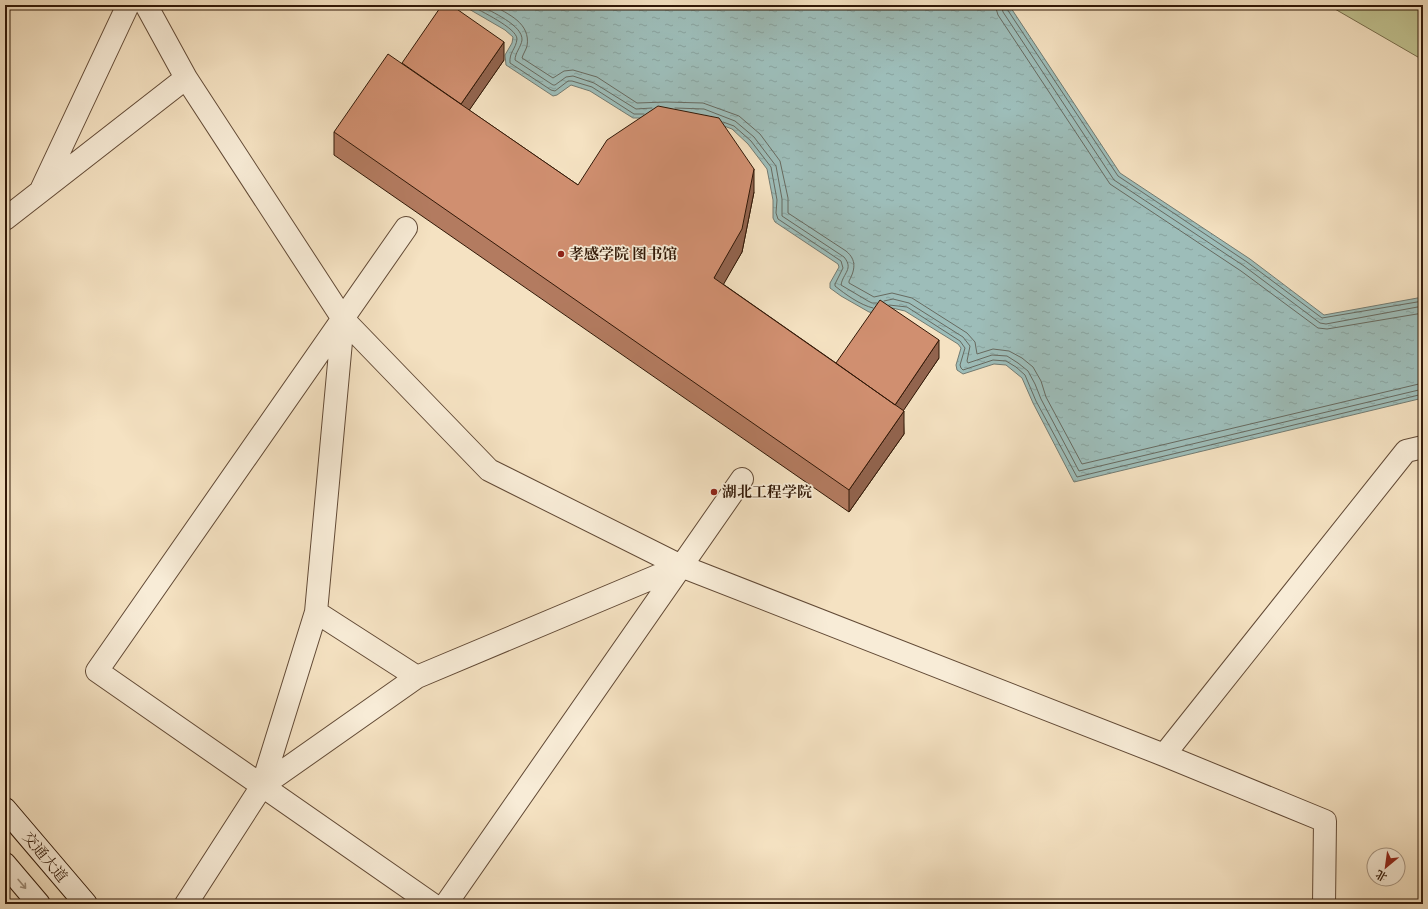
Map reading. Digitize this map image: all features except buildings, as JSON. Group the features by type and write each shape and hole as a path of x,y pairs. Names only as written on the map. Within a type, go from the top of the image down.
{"street":[{"path":"40,191 128,5"},
{"path":"146,5 186,78 343,319 489,470 681,566 1164,755 1325,821 1324,904"},
{"path":"5,219 186,78"},
{"path":"406,228 97,671 432,904"},
{"path":"186,904 262,786 316,612 343,319"},
{"path":"1164,755 1406,452 1423,447"},
{"path":"446,904 742,479"},
{"path":"262,786 417,677 681,566"},
{"path":"316,612 417,677"},
{"name":"交通大道","path":"5,809 86,904"},
{"path":"5,864 39,904"}],"green space":[{"path":"1328,5 1423,5 1423,60"}],"water":[{"path":"262,5 405,5 397,7 366,8 263,7"},
{"path":"462,5 1009,5 1120,173 1250,259 1324,315 1423,297 1423,398 1074,482 1033,403 1022,378 1006,365 994,364 963,374 957,370 956,365 961,348 958,344 905,311 892,308 875,313 869,312 830,288 830,283 839,267 838,264 775,222 773,218 773,200 767,169 748,144 732,129 702,118 633,118 590,91 571,85 557,95 553,96 506,65 505,55 512,43 513,37 505,30"}],"place":[{"name":"孝感学院 图书馆","path":"561,254"},
{"name":"湖北工程学院","path":"714,492"}]}
